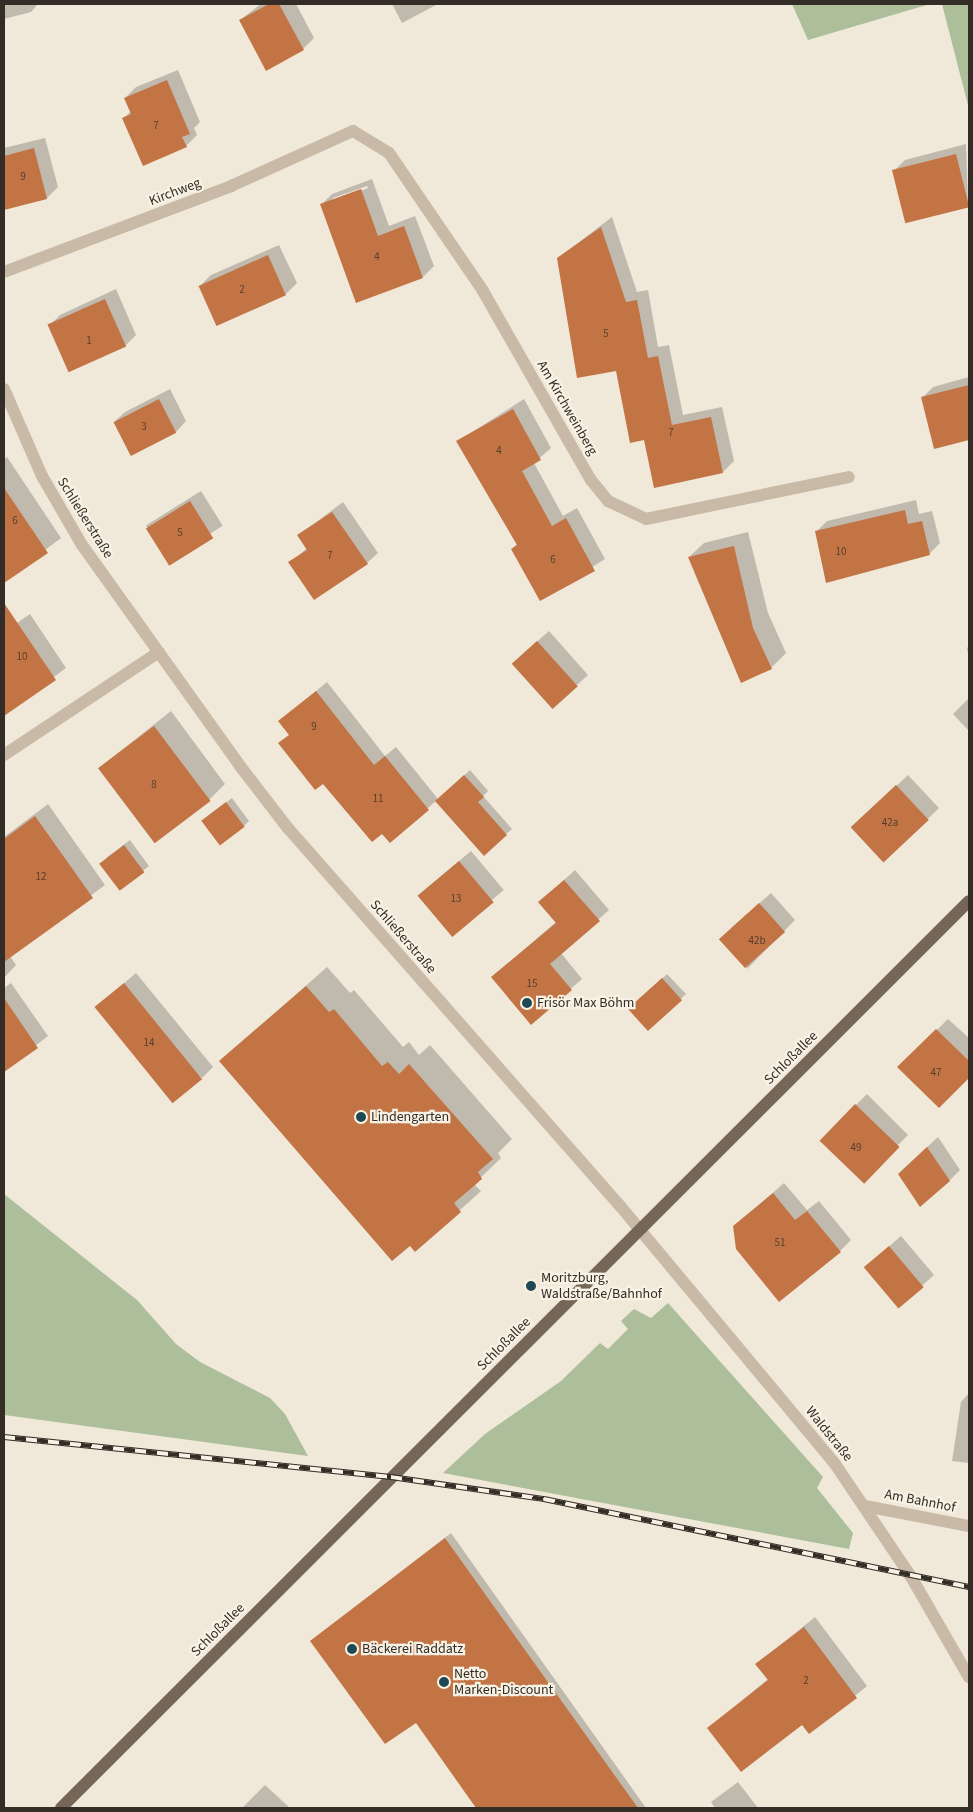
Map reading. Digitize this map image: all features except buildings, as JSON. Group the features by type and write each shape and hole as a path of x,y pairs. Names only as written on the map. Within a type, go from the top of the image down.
{"main road":[{"name":"Schloßallee","path":"61,1808 969,901"}],"street":[{"name":"Kirchweg","path":"4,272 232,186 354,131"},
{"name":"Am Kirchweinberg","path":"354,131 389,153 400,169 483,291 591,480 608,501 646,519 849,477"},
{"name":"Schließerstraße","path":"4,388 42,476 82,544 287,827 640,1230"},
{"path":"4,755 159,652"},
{"name":"Waldstraße","path":"640,1230 865,1506 969,1677"},
{"name":"Am Bahnhof","path":"865,1506 969,1526"}],"green space":[{"path":"792,4 930,4 808,40"},
{"path":"942,4 969,4 969,109"},
{"path":"4,1194 137,1300 176,1344 200,1362 270,1398 285,1414 308,1456 4,1415"},
{"path":"668,1303 823,1477 817,1488 853,1533 849,1549 443,1473 485,1434 561,1381 600,1343 608,1349 628,1329 621,1321 634,1309 651,1318"}],"railway":[{"path":"4,1437 391,1477 544,1499 969,1587"}],"place":[{"name":"Frisör Max Böhm","path":"527,1003"},
{"name":"Lindengarten","path":"361,1117"},
{"name":"Moritzburg, Waldstraße/Bahnhof","path":"531,1286"},
{"name":"Bäckerei Raddatz","path":"352,1649"},
{"name":"Netto Marken-Discount","path":"444,1682"}]}
